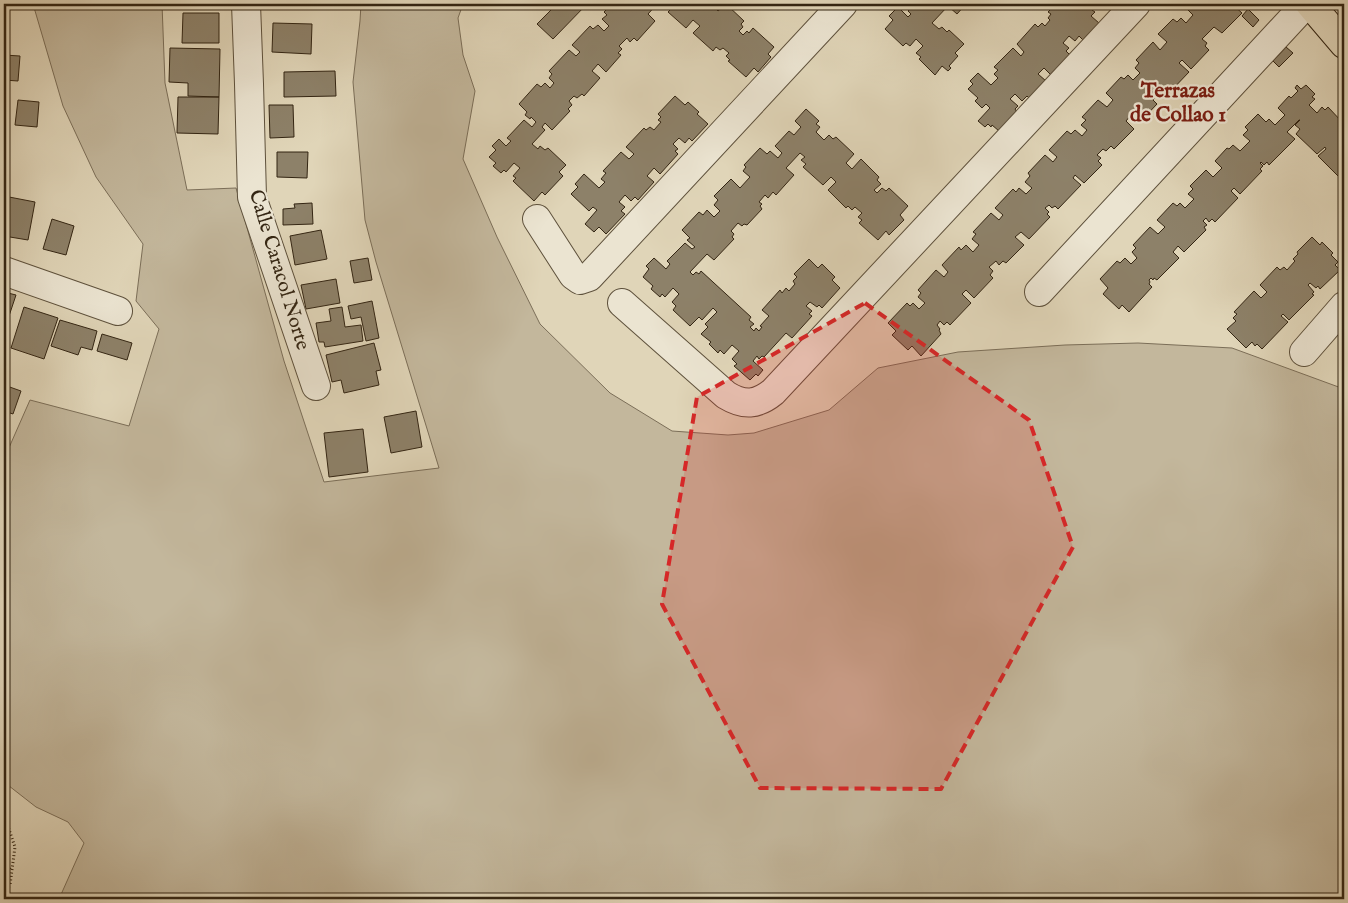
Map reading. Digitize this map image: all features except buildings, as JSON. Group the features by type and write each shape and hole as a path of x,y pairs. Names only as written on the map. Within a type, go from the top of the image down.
{"main road":[{"path":"1310,4 1344,44"}],"street":[{"name":"Calle Caracol Norte","path":"246,4 252,197 316,386"},
{"path":"537,219 572,275 580,280 589,277 843,4"},
{"path":"622,303 726,395 745,403 765,398 793,371 1136,4"},
{"path":"1039,292 1306,4"},
{"path":"4,271 118,311"},
{"path":"1304,352 1344,306"}],"path":[{"path":"4,815 15,847 10,885 4,893"},
{"path":"4,872 9,870 13,863"}],"highlighted area":[{"path":"865,303 1029,420 1073,547 941,789 760,788 662,604 697,397"}],"shaded area":[{"path":"33,4 162,4 165,83 187,190 236,188 284,361 324,482 439,468 365,220 353,82 361,4 463,4 458,18 463,55 475,91 463,159 497,237 540,324 610,393 672,431 728,435 754,433 829,410 878,368 958,352 1065,345 1138,343 1232,348 1344,389 1344,899 59,899 84,843 68,822 36,807 4,782 4,459 30,400 129,426 159,329 136,301 143,244 96,177 63,106"}],"district":[{"name":"Terrazas de Collao 1","path":"1178,103"}]}
